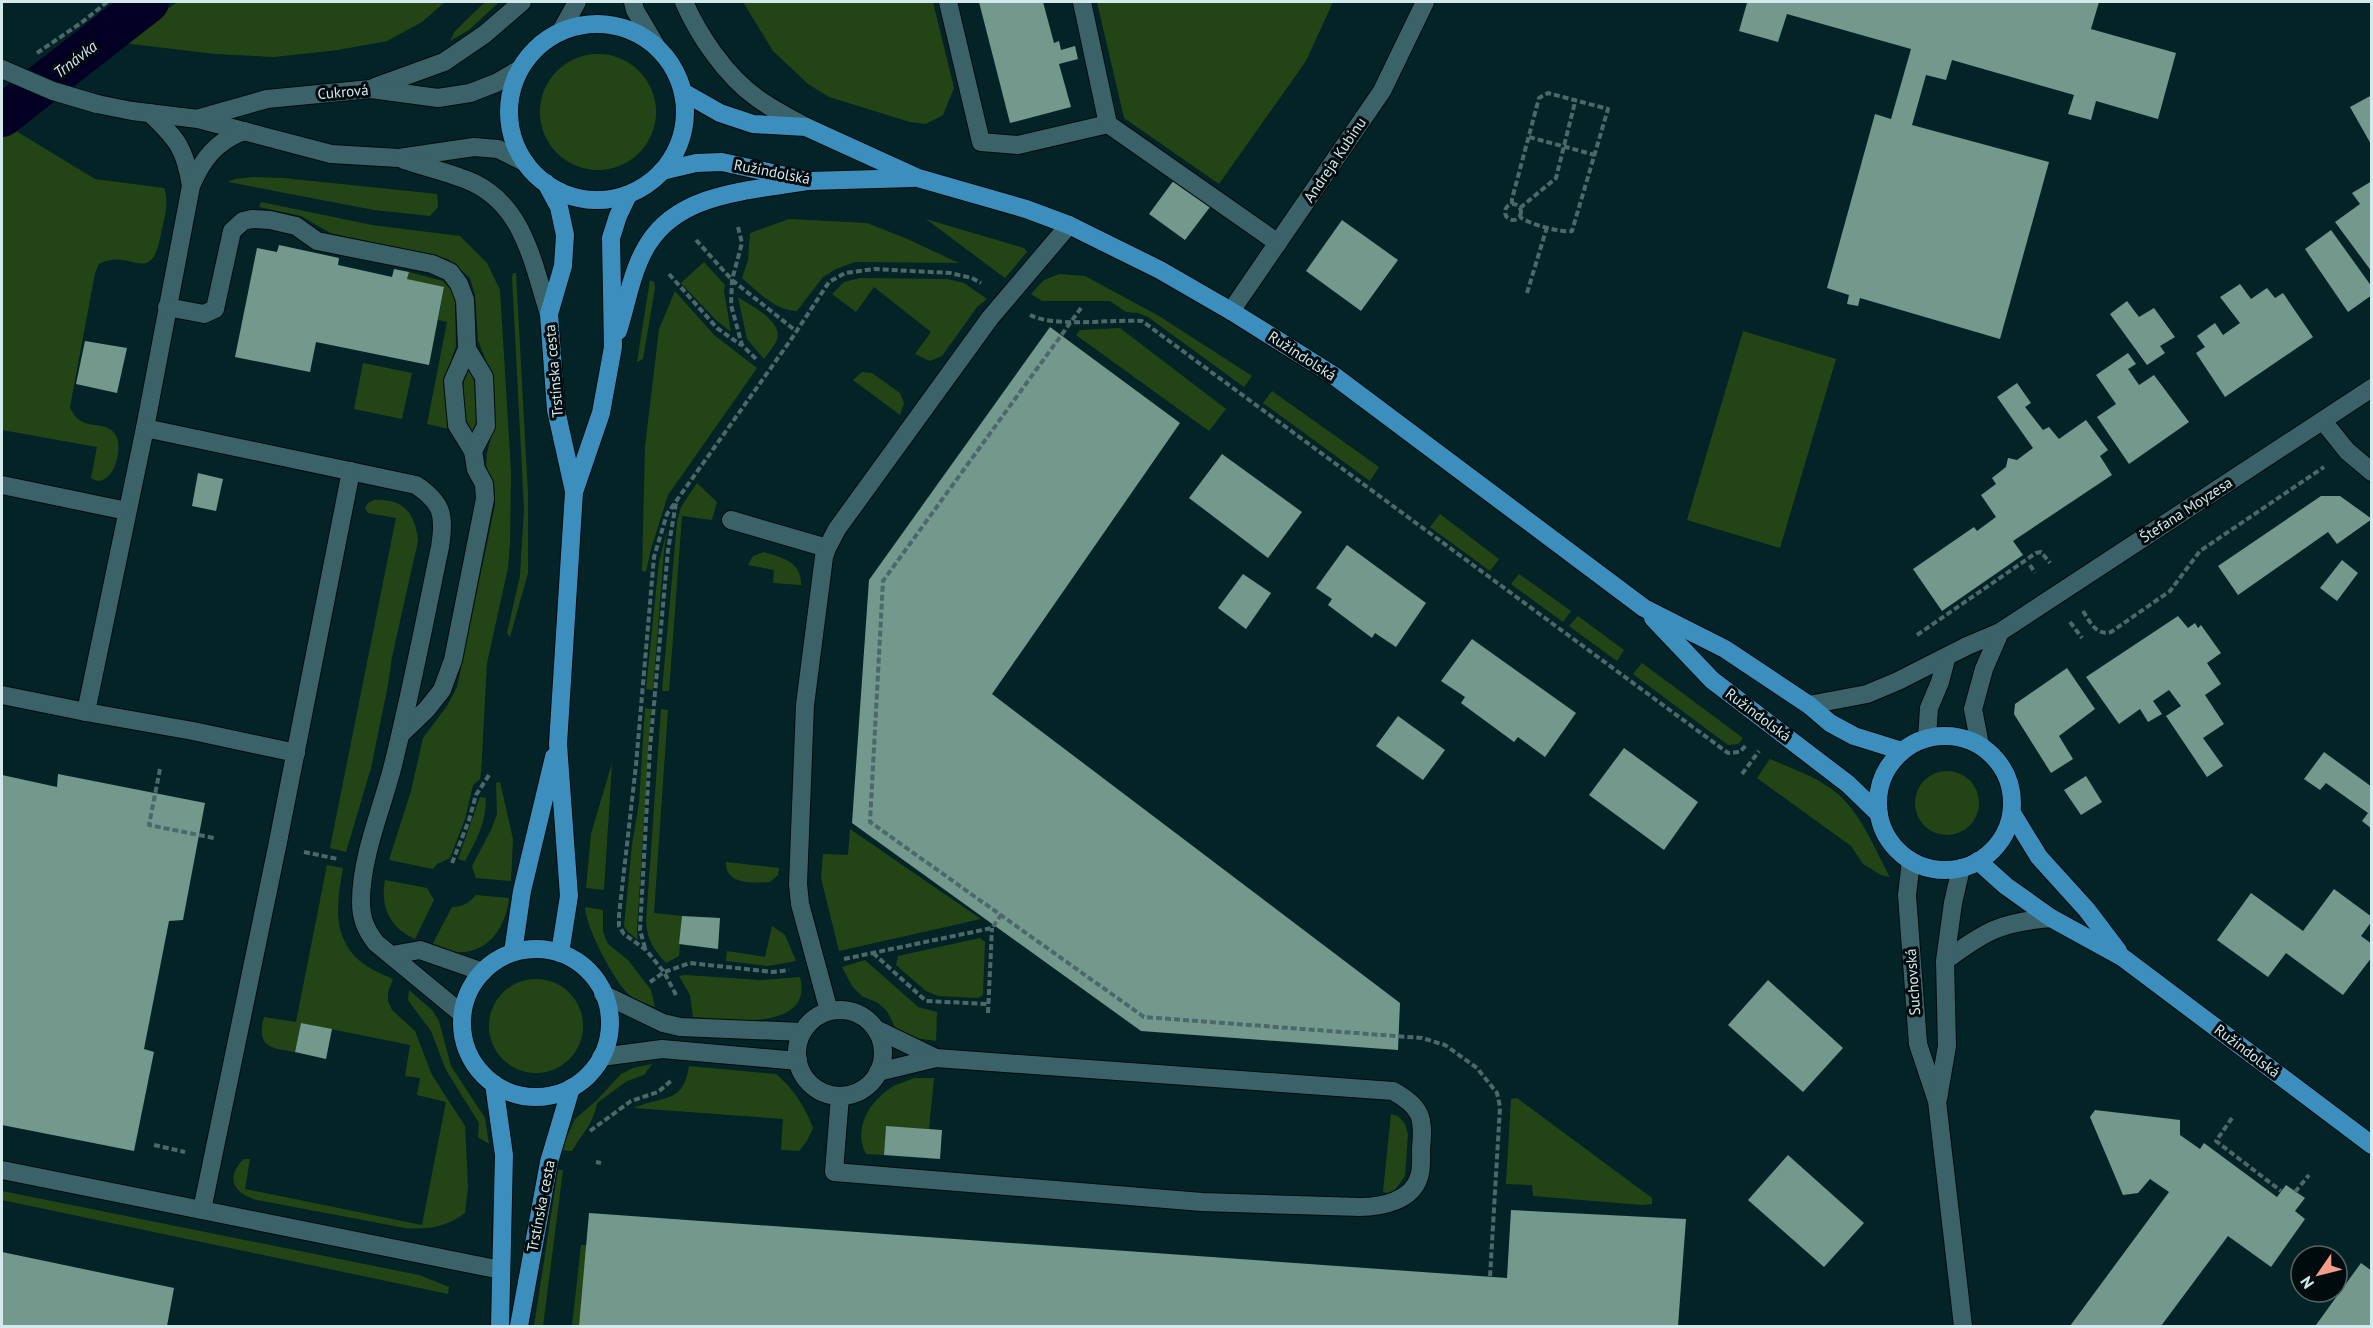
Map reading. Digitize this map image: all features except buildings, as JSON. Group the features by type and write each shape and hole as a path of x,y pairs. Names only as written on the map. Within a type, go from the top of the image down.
{"main road":[{"path":"588,24 609,24 630,30 655,44 673,66 683,92 685,120 672,160 652,181 628,195 607,199 586,199 558,191 546,183 526,163 513,138 510,124 511,96 520,69 538,47 561,31 588,24"},
{"name":"Ružindolská","path":"683,92 720,113 753,123 806,127 918,178 1026,209 1069,225 1160,270 1333,375 1644,608 1725,650 1809,705 1830,723 1854,736 1902,751"},
{"name":"Ružindolská","path":"662,171 696,164 722,162 808,181 918,178"},
{"path":"613,347 636,271 647,245 675,214 702,201 808,181"},
{"name":"Trstínska cesta","path":"546,183 559,207 565,235 563,266 549,314 556,410 574,492"},
{"name":"Trstínska cesta","path":"560,953 569,896 558,744 574,492 601,413 613,347 611,238 628,195"},
{"name":"Ružindolská","path":"1644,608 1712,680 1848,784 1878,814"},
{"path":"1945,735 1963,738 1980,745 1992,755 2009,782 2012,813 2001,841 1990,853 1970,865 1944,870 1927,868 1911,861 1896,849 1885,833 1878,814 1878,796 1881,780 1890,764 1902,751 1927,738 1945,735"},
{"name":"Trstínska cesta","path":"513,952 522,891 558,744"},
{"name":"Ružindolská","path":"2012,813 2040,857 2087,910 2122,957"},
{"name":"Ružindolská","path":"1970,865 2006,886 2051,918 2122,957 2372,1145"},
{"name":"Trstínska cesta","path":"537,950 560,953 578,962 593,976 603,994 609,1014 608,1036 601,1057 588,1074 572,1088 553,1095 532,1097 512,1093 494,1084 472,1061 462,1030 462,1014 473,984 496,960 513,952 537,950"},
{"name":"Trstínska cesta","path":"494,1084 504,1155 500,1326"},
{"name":"Trstínska cesta","path":"519,1326 549,1162 572,1088"}],"street":[{"path":"371,89 444,62 485,34 522,2"},
{"path":"561,31 577,2"},
{"path":"633,2 635,10 655,44"},
{"path":"684,2 711,48 735,79 757,98 806,127"},
{"path":"948,2 981,142 1018,145 1108,124"},
{"path":"1082,2 1108,124 1278,243"},
{"name":"Andreja Kubinu","path":"1231,311 1382,91 1425,2"},
{"name":"Cukrová","path":"2,69 52,91 96,104 198,118 331,154 399,158 474,147 498,150 526,163"},
{"name":"Cukrová","path":"198,118 267,99 371,89 438,98 470,93 496,83 520,69"},
{"path":"150,113 174,136 188,164 191,186"},
{"path":"86,712 145,428 191,186 199,166 212,150 228,137 244,131"},
{"name":"Cukrová","path":"399,158 472,183 491,193 504,205 518,223 527,244 549,314"},
{"path":"167,306 204,314 215,309 232,231 243,221 270,220 296,226 317,242 432,264 450,272 459,284 465,300 467,350 453,381 457,425 473,451 476,470 484,484 485,499 453,660 442,690 427,709 400,734"},
{"path":"830,1011 798,893 805,705 820,579 827,548 844,520 990,318 1069,225"},
{"path":"467,350 484,377 486,426 473,451"},
{"name":"Štefana Moyzesa","path":"1809,705 1867,694 2000,632 2372,388"},
{"path":"2323,421 2341,445 2372,472"},
{"path":"145,428 416,485 428,493 438,507 444,523 400,734 366,865 361,902 367,932 376,943 462,1014"},
{"path":"202,1210 296,753 351,471"},
{"path":"2,485 128,511"},
{"path":"731,520 827,548"},
{"path":"1980,745 1973,709 1984,669 2000,632"},
{"path":"1927,738 1929,708 1940,682 1946,658"},
{"path":"2,695 296,753"},
{"name":"Suchovská","path":"1911,861 1907,895 1918,1044 1937,1101 1963,1326"},
{"name":"Suchovská","path":"1937,1101 1947,1046 1945,961 1953,903 1970,865"},
{"path":"1945,961 1993,928 2022,920 2051,918"},
{"path":"392,955 420,950 483,972"},
{"path":"603,994 663,1023 680,1027 802,1032"},
{"path":"876,1029 882,1043 882,1058 878,1072 862,1089 840,1096 825,1093 813,1086 803,1075 796,1052 802,1032 814,1018 830,1011 856,1013 876,1029 936,1058"},
{"path":"601,1057 662,1049 798,1062"},
{"path":"840,1096 834,1172 1202,1202 1360,1207 1386,1205 1397,1200 1414,1186 1419,1178 1423,1124 1413,1105 1393,1091 936,1058 878,1072"},
{"path":"2,1170 501,1270"}],"path":[{"path":"28,59 81,23 106,2"},
{"path":"1548,93 1608,110 1572,231 1547,227 1525,221 1520,217 1513,220 1507,217 1506,209 1512,204 1539,98 1548,93"},
{"path":"1520,208 1556,178 1575,102"},
{"path":"1528,137 1595,155"},
{"path":"1512,204 1520,208"},
{"path":"1520,208 1520,217"},
{"path":"738,226 742,243 732,280 731,305 742,345"},
{"path":"1527,293 1547,227"},
{"path":"696,240 732,280 796,331"},
{"path":"681,1004 664,972 646,950 624,934 619,926 654,557 667,514 829,282 845,273 874,269 950,273 972,278 982,284"},
{"path":"669,274 717,328 742,345 757,360"},
{"path":"1081,308 883,580 870,822 1144,1017 1422,1038 1445,1045 1477,1068 1497,1093 1500,1107 1490,1277"},
{"path":"1020,310 1039,320 1142,321 1728,753 1740,752 1749,742"},
{"path":"2085,615 2098,632 2104,634 2110,632 2170,591 2200,551 2321,469"},
{"path":"646,950 640,930 651,748 668,550 677,499"},
{"path":"1908,642 2036,553 2041,552 2045,555 2050,564"},
{"path":"2030,565 2036,573"},
{"path":"2070,622 2082,638"},
{"path":"1742,774 1759,750"},
{"path":"160,769 149,825 214,838"},
{"path":"452,863 476,795 489,776"},
{"path":"298,850 344,861"},
{"path":"988,1013 992,928 1001,915"},
{"path":"840,959 992,928"},
{"path":"872,953 926,1001 988,1004"},
{"path":"650,982 664,972 690,963 773,972 796,970"},
{"path":"603,1120 631,1101 658,1092 672,1080 675,1074"},
{"path":"2232,1118 2216,1141 2281,1191"},
{"path":"596,1162 601,1163"},
{"path":"2295,1192 2309,1175"}],"green space":[{"path":"177,2 445,2 422,22 387,41 338,50 274,57 215,54 123,43"},
{"path":"485,2 499,2 469,30 450,41 455,31"},
{"path":"743,2 933,2 954,88 943,115 926,124 910,122 829,97 808,84 773,51"},
{"path":"1097,2 1333,2 1306,61 1219,184 1124,118"},
{"path":"598,54 620,58 639,71 652,90 656,112 652,134 639,153 620,166 598,170 576,166 557,153 544,134 540,112 544,90 557,71 576,58"},
{"path":"11,128 95,179 164,188 166,204 164,219 158,248 152,259 146,263 111,260 99,264 95,273 70,407 80,420 110,429 118,440 115,466 105,479 98,481 91,478 97,447 2,430 2,136"},
{"path":"253,177 437,194 438,207 430,216 374,210 228,182"},
{"path":"261,202 372,225 460,236 487,263 500,290 511,472 508,568 487,663 480,779 473,785 465,819 450,858 437,864 433,869 389,860 411,791 423,738 447,706 457,687 495,505 494,485 486,466 495,422 492,377 478,340 475,295 470,278 448,259 330,233 301,216 259,207"},
{"path":"789,219 867,223 959,263 855,262 823,277 797,311 789,310 774,304 742,278 748,260 750,233"},
{"path":"926,219 1024,248 1027,252 1005,278"},
{"path":"704,262 725,285 731,332 716,320 681,283"},
{"path":"409,272 443,281 452,291 455,299 456,346 445,379 449,429 427,424 447,322 438,320 444,288 407,279"},
{"path":"513,273 516,273 528,493 528,573 510,637 507,633 520,576 524,509"},
{"path":"1059,274 1085,276 1159,316 1252,376 1244,387 1148,317 1126,312 1110,301 1042,301 1031,294 1044,280"},
{"path":"860,278 947,279 964,283 987,299 977,307 942,356 930,361 915,354 931,332 874,287 856,312 832,294 844,282"},
{"path":"650,280 654,282 655,288 643,359 637,362"},
{"path":"675,291 714,335 757,368 668,495 646,572 642,571 645,447 659,329"},
{"path":"738,297 766,315 776,328 778,335 776,342 764,359 747,339"},
{"path":"1120,328 1226,409 1209,431 1076,335 1080,330"},
{"path":"1743,331 1836,359 1780,548 1687,520"},
{"path":"363,363 412,373 402,419 354,409"},
{"path":"467,371 471,372 473,377 477,403 476,421 471,432 463,402 463,385"},
{"path":"862,372 872,373 900,393 904,403 900,415 853,380"},
{"path":"1272,391 1379,467 1370,481 1263,403"},
{"path":"697,483 717,502 712,520 682,516 669,691 662,691 677,522 681,507"},
{"path":"374,500 393,502 406,510 414,523 418,541 392,657 371,768 346,852 330,848 396,518 368,513 365,508"},
{"path":"1440,514 1499,559 1490,571 1430,527"},
{"path":"667,531 653,690 646,689 659,561"},
{"path":"764,552 784,559 795,566 801,585 773,583 774,570 748,565 753,556"},
{"path":"1519,574 1571,611 1563,622 1511,584"},
{"path":"1578,616 1624,650 1617,661 1569,626"},
{"path":"1642,663 1743,738 1738,744 1728,745 1633,674"},
{"path":"645,708 651,709 638,940 624,926 632,845 639,803"},
{"path":"661,709 668,710 654,913 682,916 679,956 666,963 652,944 646,921"},
{"path":"1770,759 1815,779 1839,795 1862,823 1890,877 1881,875 1863,864 1851,846 1757,778"},
{"path":"612,763 604,890 586,888 591,834"},
{"path":"1941,771 1953,771 1970,780 1977,791 1979,803 1977,815 1970,826 1953,835 1941,835 1929,830 1920,821 1915,809 1915,797 1920,785 1929,776"},
{"path":"500,782 513,839 511,881 476,878 472,866 497,814 496,783"},
{"path":"480,797 486,798 480,830 465,861 458,859"},
{"path":"850,829 981,919 839,951 821,878 823,854 848,855"},
{"path":"726,862 779,868 778,875 770,882 742,881 730,875"},
{"path":"327,865 343,868 338,918 344,941 360,961 393,979 388,992 388,1001 392,1010 415,1031 432,1075 465,1126 468,1187 465,1213 444,1224 429,1228 405,1228 257,1200 242,1194 234,1184 233,1178 238,1166 244,1159 250,1159 245,1189 422,1225 446,1102 417,1095 420,1078 405,1076 410,1045 301,1023 295,1052 272,1047 267,1044 262,1035 264,1017 296,1022"},
{"path":"385,880 427,888 434,900 415,939 399,929 389,916 384,899"},
{"path":"476,895 509,898 504,919 493,937 486,944 467,952 450,951 432,945 452,907 466,904"},
{"path":"585,907 603,910 603,932 608,944 628,960 651,990 655,1007 633,998 618,982 596,942"},
{"path":"772,926 785,935 796,961 768,966 726,961 727,951 765,957"},
{"path":"980,938 985,942 983,995 978,998 938,996 926,991 896,965 898,956"},
{"path":"865,960 918,1007 937,1012 936,1041 908,1037 895,1027 887,1011 878,1003 862,996 852,986 842,967"},
{"path":"679,976 761,980 800,977 801,995 794,1008 780,1015 763,1019 725,1020 693,1017 690,995"},
{"path":"536,979 554,982 569,993 580,1008 583,1026 580,1044 569,1059 554,1070 536,1073 518,1070 503,1059 492,1044 489,1026 492,1008 503,993 518,982"},
{"path":"409,990 432,1010 439,1021 451,1066 485,1118 489,1144 478,1137 479,1123 446,1070 431,1031 408,1000"},
{"path":"652,1064 644,1075 627,1081 597,1103 590,1123 572,1151 561,1150 575,1119 597,1100 621,1074 633,1068"},
{"path":"689,1066 776,1074 793,1092 810,1120 813,1128 807,1141 799,1151 781,1150 783,1119 634,1108 677,1093 686,1078"},
{"path":"914,1078 934,1078 929,1129 886,1127 884,1155 866,1154 861,1135 862,1125 870,1108 892,1087"},
{"path":"1517,1098 1652,1198 1652,1204 1533,1196 1532,1185 1506,1184 1511,1099"},
{"path":"1391,1114 1398,1116 1405,1124 1408,1134 1405,1176 1392,1194 1383,1192"},
{"path":"558,1170 563,1170 543,1326 534,1326"},
{"path":"2,1191 419,1275 449,1287 448,1294 2,1200"},
{"path":"581,1245 587,1245 579,1326 572,1326"}],"waterway":[{"name":"Trnávka","path":"2,116 148,2"}]}
